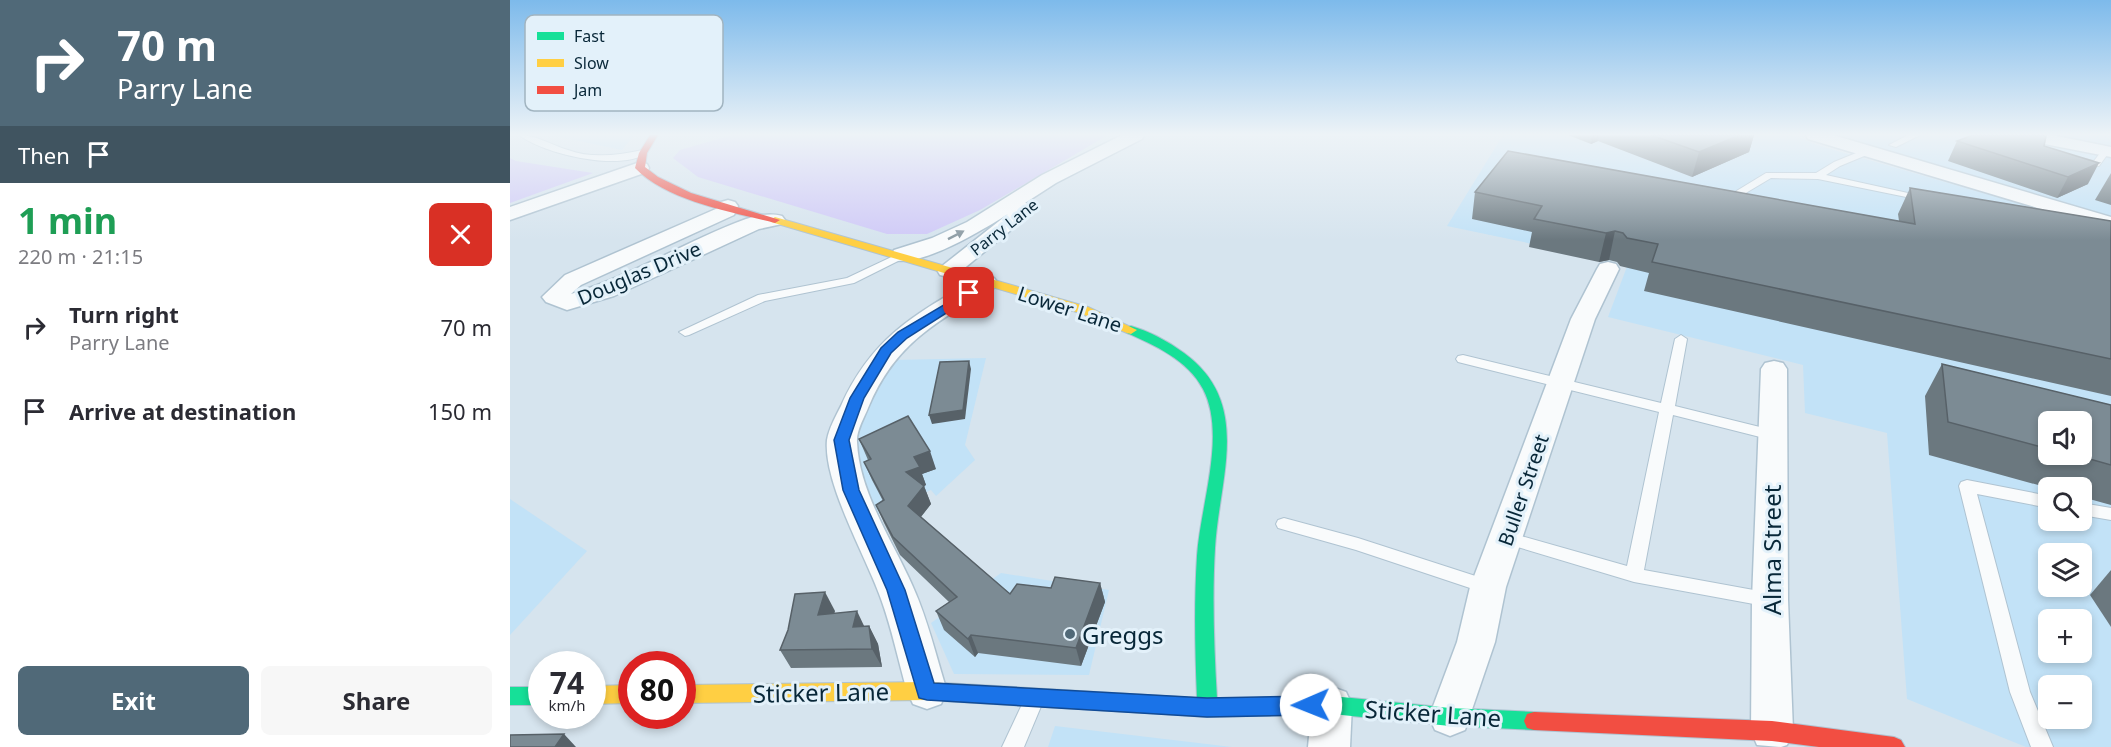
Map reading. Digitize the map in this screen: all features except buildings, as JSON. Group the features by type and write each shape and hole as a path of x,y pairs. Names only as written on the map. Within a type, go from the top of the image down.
{"main road":[{"name":"Lower Lane","path":"648,170 655,180 684,194 902,255 986,283 1084,310 1163,344 1190,363 1211,390 1218,415 1219,445 1207,534 1204,619 1207,708"},
{"name":"Sticker Lane","path":"696,694 927,691 1207,708 1332,705 1450,717 1772,731 1894,747"},
{"path":"510,696 528,696"}],"street":[{"path":"510,214 617,170"},
{"name":"Parry Lane","path":"902,255 940,243 974,226 1067,170"},
{"name":"Parry Lane","path":"948,270 1041,198 1090,170"},
{"path":"1927,170 2111,224"},
{"name":"Douglas Drive","path":"728,207 727,211 573,280 554,297 567,303 606,291 754,223 775,220"},
{"name":"Buller Street","path":"1450,717 1476,642 1488,587 1583,319 1608,269"},
{"name":"Parry Lane","path":"927,691 896,590 851,490 842,440 857,398 885,351 903,335 986,283"},
{"name":"Alma Street","path":"1772,731 1770,600 1774,369"},
{"path":"1329,747 1332,705"}],"lane":[{"path":"1818,176 1828,170"},
{"path":"1720,204 1769,175 1818,176 1935,202"},
{"path":"1709,201 1743,207"},
{"path":"685,332 762,298 850,280 902,255"},
{"path":"1634,575 1681,339"},
{"path":"1463,358 1772,435"},
{"path":"2038,500 1967,486 2020,692 2042,747"},
{"path":"2092,511 2111,514"},
{"path":"1284,524 1358,544 1488,587"},
{"path":"1507,538 1634,575 1770,600"},
{"path":"1013,747 1036,697"}],"shaded area":[{"path":"510,170 573,170 593,173 510,203"},
{"path":"689,170 1049,170 980,210 927,234 887,234 698,177"},
{"path":"1482,170 1903,170 2111,230 2111,747 2026,747 1907,699 1887,433 1805,413 1803,365 1608,317 1628,264 1447,226"},
{"path":"1951,170 2111,170 2111,217"},
{"path":"986,358 965,445 975,460 936,496 931,490 877,515 856,466 861,417 893,360"},
{"path":"510,499 587,551 510,635"},
{"path":"1001,573 1109,590 1089,675 954,674 931,623"},
{"path":"1055,726 1232,747 1048,747"}],"traffic: fast":[{"path":"1131,330 1186,360 1203,378 1216,404 1220,441 1207,534 1205,578 1207,708"},
{"path":"510,696 528,696"},
{"path":"1164,705 1207,708 1332,705 1450,717 1534,721"}],"traffic: slow":[{"path":"775,220 1084,310 1131,330"},
{"path":"696,694 927,691 1164,705"},
{"path":"606,695 618,694"}],"traffic: jam":[{"path":"643,170 655,179 687,195 775,220"},
{"path":"1534,721 1772,731 1894,747"}],"place":[{"name":"Greggs","path":"1070,634"}],"route":[{"path":"969,293 903,335 885,351 857,398 842,440 851,490 896,590 927,691 1207,708 1311,705"}]}
